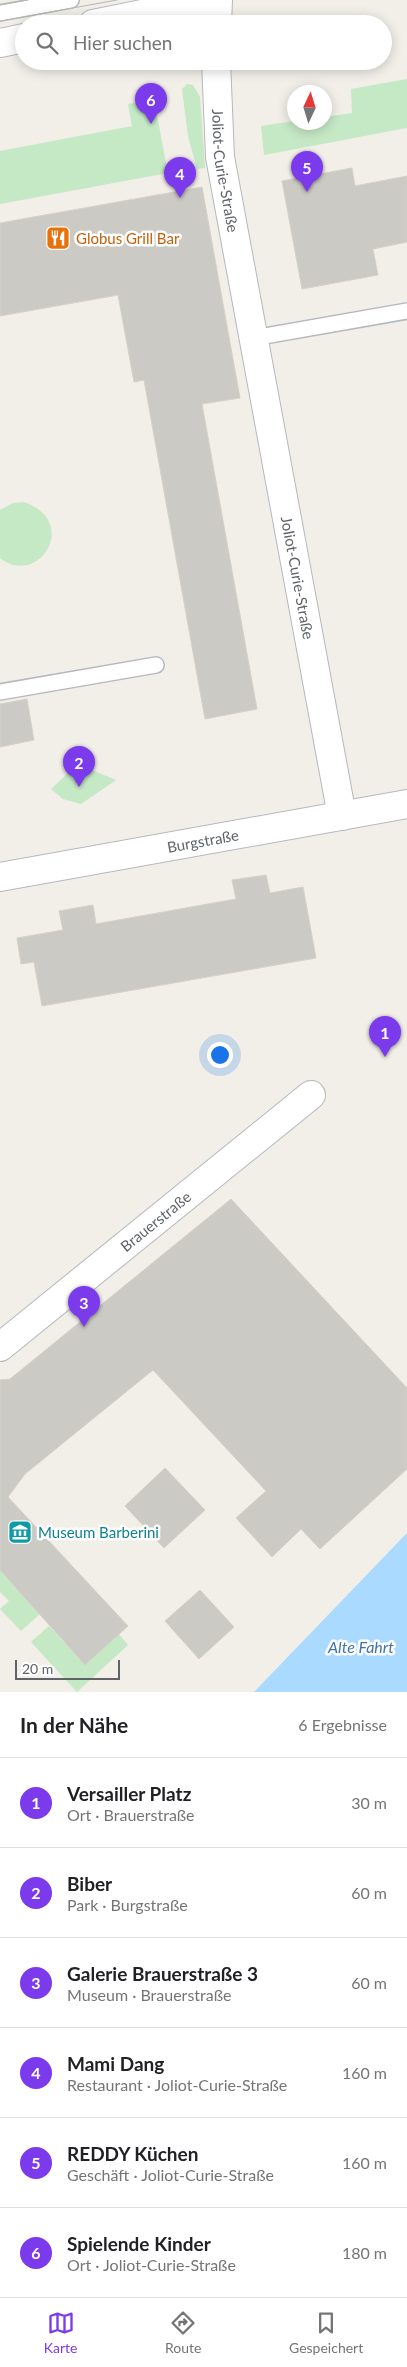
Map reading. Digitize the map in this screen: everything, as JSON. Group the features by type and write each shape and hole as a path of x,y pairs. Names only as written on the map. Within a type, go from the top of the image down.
{"street":[{"path":"137,15 211,0"},
{"path":"217,15 218,0"},
{"path":"0,43 15,40"},
{"name":"Joliot-Curie-Straße","path":"216,70 220,157 342,816"},
{"name":"Burgstraße","path":"0,877 407,804"},
{"name":"Brauerstraße","path":"0,1347 311,1095"}],"lane":[{"path":"0,13 71,0"},
{"path":"253,338 407,311"},
{"path":"0,692 156,665"}],"green space":[{"path":"407,79 407,128 264,155 261,126 287,122 287,130 332,130 332,116 352,113 351,89"},
{"path":"187,84 193,85 200,97 205,168 197,169 188,136 182,89"},
{"path":"154,100 168,173 0,204 0,151 132,126 128,104"},
{"path":"24,502 41,511 50,523 51,536 48,549 39,559 28,565 14,565 0,558 0,510 13,503"},
{"path":"78,768 89,769 116,780 81,804 63,799 51,789 68,773"},
{"path":"0,1570 40,1614 21,1631 0,1609 9,1601 0,1592"},
{"path":"49,1626 85,1665 119,1634 128,1645 77,1692 31,1642"}],"water":[{"name":"Alte Fahrt","path":"407,1533 407,1692 254,1692"}],"building":[{"path":"352,168 355,186 407,176 407,242 373,249 378,275 302,289 282,181"},
{"path":"202,187 240,398 202,404 257,709 205,719 144,380 134,382 118,295 0,316 0,223"},
{"path":"27,699 34,740 0,747 0,704"},
{"path":"266,875 270,893 303,887 316,958 42,1006 34,962 21,964 17,938 63,930 59,911 93,905 96,924 236,899 232,880"},
{"path":"231,1199 407,1388 407,1469 320,1549 301,1529 272,1557 236,1518 266,1491 153,1370 25,1474 8,1497 128,1626 85,1665 0,1570 0,1380 10,1379"},
{"path":"165,1468 205,1510 164,1548 125,1506"},
{"path":"200,1590 234,1627 199,1659 165,1621"}],"tram line":[{"path":"0,5 28,0"},
{"path":"33,15 117,0"},
{"path":"0,21 15,18"}],"place":[{"name":"Spielende Kinder","path":"151,124"},
{"name":"REDDY Küchen","path":"307,192"},
{"name":"Mami Dang","path":"180,198"},
{"name":"Globus Grill Bar","path":"58,238"},
{"name":"Biber","path":"79,787"},
{"name":"Versailler Platz","path":"385,1057"},
{"name":"Galerie Brauerstraße 3","path":"84,1327"},
{"name":"Museum Barberini","path":"20,1532"}]}
